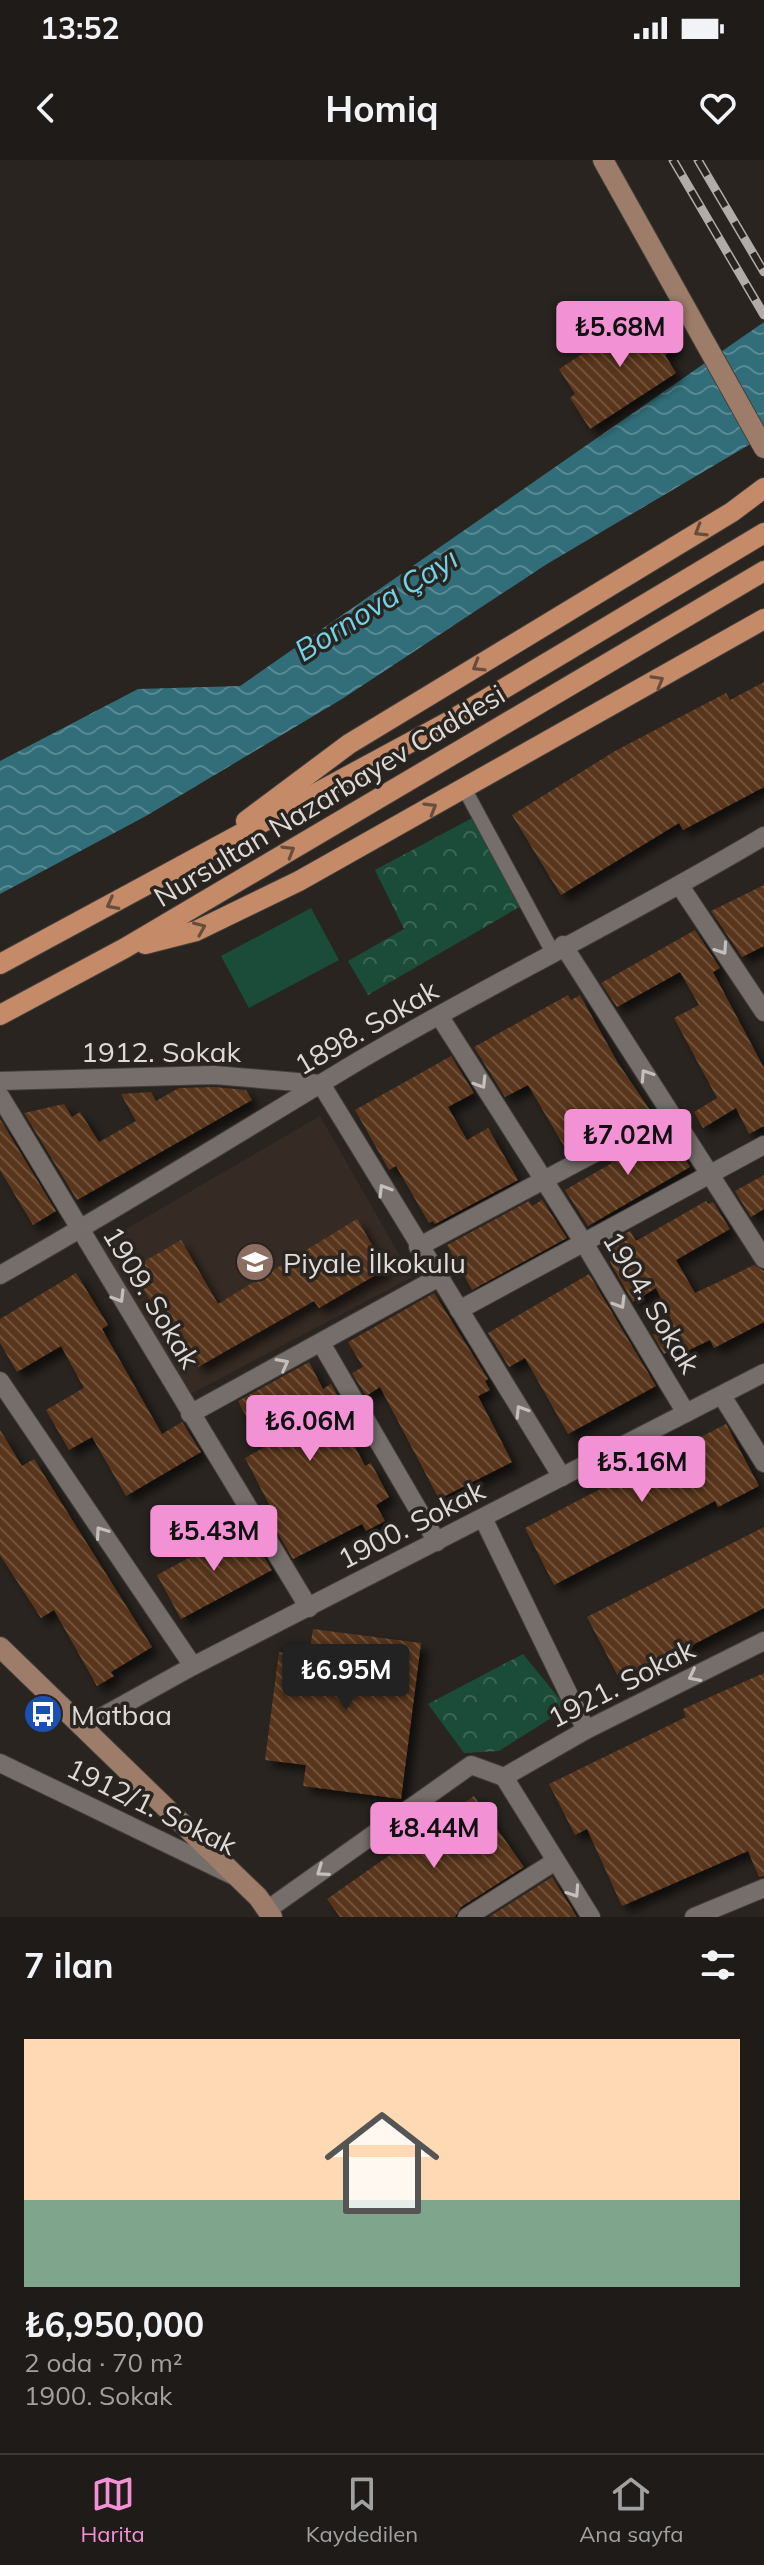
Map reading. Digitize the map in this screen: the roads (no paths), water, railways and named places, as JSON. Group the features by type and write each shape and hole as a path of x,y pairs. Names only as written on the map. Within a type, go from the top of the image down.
{"main road":[{"path":"603,160 764,448"},
{"path":"205,854 349,744 732,512 764,488"},
{"name":"Nursultan Nazarbayev Caddesi","path":"0,964 448,722 764,533"},
{"name":"Nursultan Nazarbayev Caddesi","path":"0,1015 125,948 764,571"},
{"path":"125,948 196,931 312,874 764,619"},
{"path":"0,1647 85,1726 269,1913"}],"street":[{"path":"464,788 558,948 764,1259"},
{"name":"1898. Sokak","path":"0,1275 321,1084 558,948 680,886 764,836"},
{"path":"680,886 764,1012"},
{"name":"1904. Sokak","path":"440,1017 584,1243 686,1413"},
{"name":"1912. Sokak","path":"0,1081 214,1075 321,1084"},
{"path":"321,1084 418,1247 562,1477"},
{"name":"1909. Sokak","path":"0,1096 309,1608"},
{"path":"418,1247 670,1113"},
{"path":"459,1310 764,1145"},
{"path":"190,1414 439,1277"},
{"path":"321,1343 437,1542"},
{"name":"1900. Sokak","path":"85,1726 193,1666 764,1373"},
{"path":"0,1381 193,1666"},
{"path":"722,1396 764,1463"},
{"path":"483,1518 586,1730"},
{"name":"1921. Sokak","path":"504,1777 586,1730 764,1641"},
{"name":"1912/1. Sokak","path":"0,1763 237,1878"},
{"path":"269,1913 471,1765 504,1777 591,1917"},
{"path":"467,1917 554,1862"},
{"path":"694,1917 764,1888"}],"water":[{"name":"Bornova Çayı","path":"764,322 764,436 547,564 342,699 146,816 0,894 0,761 138,689 240,686"}],"railway":[{"path":"673,160 764,315"},
{"path":"698,160 764,272"}],"place":[{"name":"Piyale İlkokulu","path":"255,1262"},
{"name":"Matbaa","path":"43,1714"}]}
